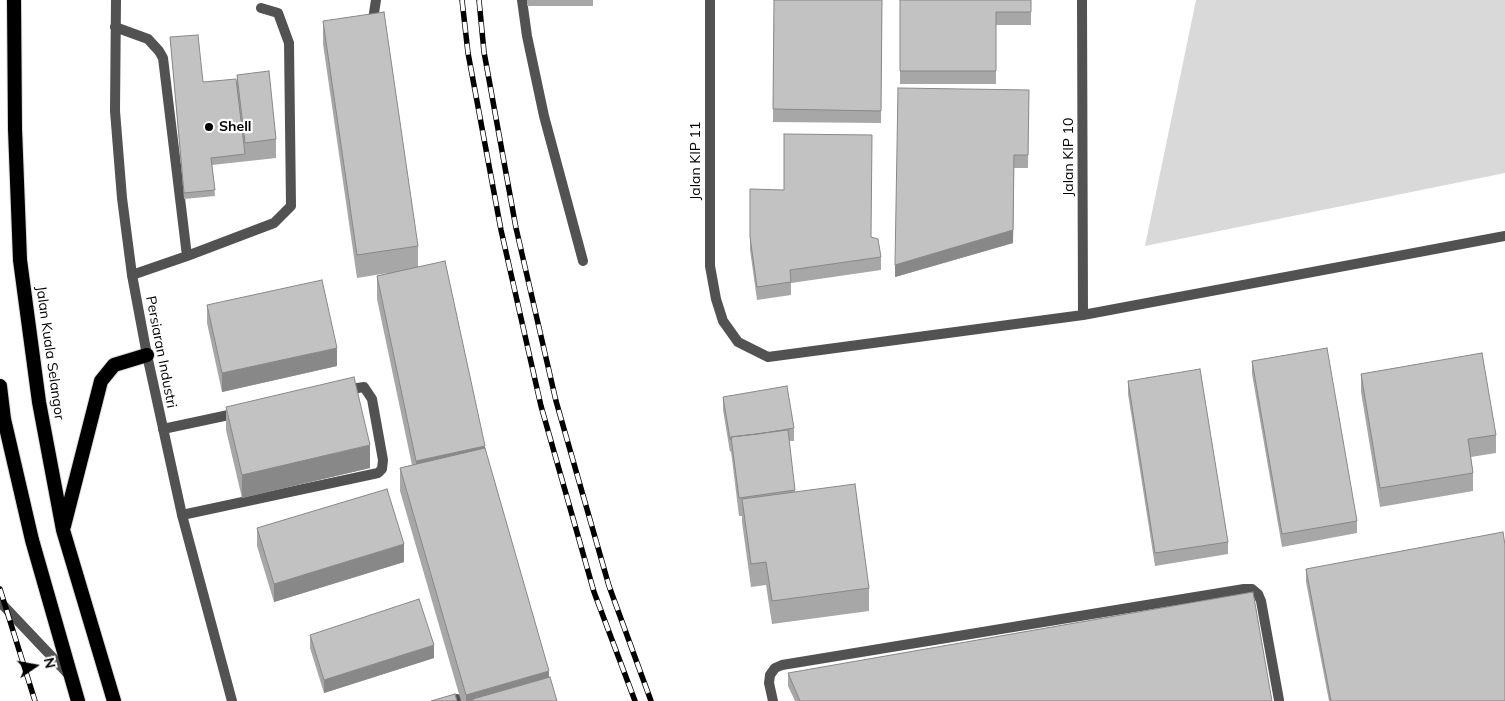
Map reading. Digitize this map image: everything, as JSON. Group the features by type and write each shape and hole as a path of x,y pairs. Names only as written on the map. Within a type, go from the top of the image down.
{"highway":[{"name":"Jalan Kuala Selangor","path":"14,0 15,129 20,260 39,402 63,530 114,701"},
{"path":"63,530 101,381 114,366 147,356"},
{"path":"0,386 4,419 32,540 78,701"}],"street":[{"name":"Persiaran Industri","path":"116,0 115,111 122,198 132,275 147,356 182,515 232,701"},
{"path":"372,26 376,0"},
{"path":"522,0 527,36 544,116 583,260"},
{"name":"Jalan KIP 11","path":"710,0 710,266 723,321 738,342 768,357 1083,315"},
{"name":"Jalan KIP 10","path":"1082,0 1083,315"},
{"path":"132,275 274,223 291,206 289,43 278,13 261,8"},
{"path":"115,27 148,39 159,50 163,58 187,256"},
{"path":"1083,315 1505,236"},
{"path":"182,515 378,473 382,469 383,460 372,399 364,387 339,391"},
{"path":"163,430 251,410"},
{"path":"772,701 769,683 770,675 774,668 782,665 1244,589 1252,589 1258,594 1261,601 1279,700"},
{"path":"0,602 72,678"},
{"path":"449,701 457,699 458,701"}],"shaded area":[{"path":"1196,0 1505,0 1505,173 1145,246"}],"building":[{"path":"774,0 882,0 881,111 773,109"},
{"path":"900,0 1031,0 1031,12 996,12 996,71 900,71"},
{"path":"384,12 418,246 357,255 323,21"},
{"name":"Shell","path":"198,35 203,82 236,79 245,154 211,158 215,190 184,193 170,37"},
{"path":"269,71 276,139 245,143 237,75"},
{"path":"898,88 1029,90 1028,155 1014,155 1013,230 895,265"},
{"path":"784,134 872,135 871,237 878,239 881,257 790,270 791,282 757,287 750,237 750,189 784,190"},
{"path":"445,261 485,446 416,461 377,276"},
{"path":"322,280 337,348 222,373 207,305"},
{"path":"1327,348 1357,521 1282,534 1252,361"},
{"path":"1482,353 1496,435 1468,439 1473,473 1380,488 1361,374"},
{"path":"1200,369 1228,542 1155,553 1128,381"},
{"path":"354,377 370,445 242,475 226,407"},
{"path":"787,386 794,428 731,437 730,439 723,397"},
{"path":"788,430 795,490 739,498 731,437"},
{"path":"485,448 549,671 466,695 400,468"},
{"path":"855,484 869,588 772,601 766,562 751,564 742,499"},
{"path":"387,489 404,544 274,584 257,528"},
{"path":"1503,532 1505,545 1505,701 1331,701 1306,569"},
{"path":"1253,592 1272,701 800,701 788,673"},
{"path":"419,599 434,645 324,680 310,635"},
{"path":"550,677 557,701 473,701 473,699"},
{"path":"455,694 457,701 431,701"}],"railway":[{"path":"462,0 468,53 501,230 541,406 594,592 635,701"},
{"path":"479,0 484,52 516,228 556,401 609,586 651,701"},
{"path":"0,589 35,701"}],"place":[{"name":"Shell","path":"209,127"}]}
